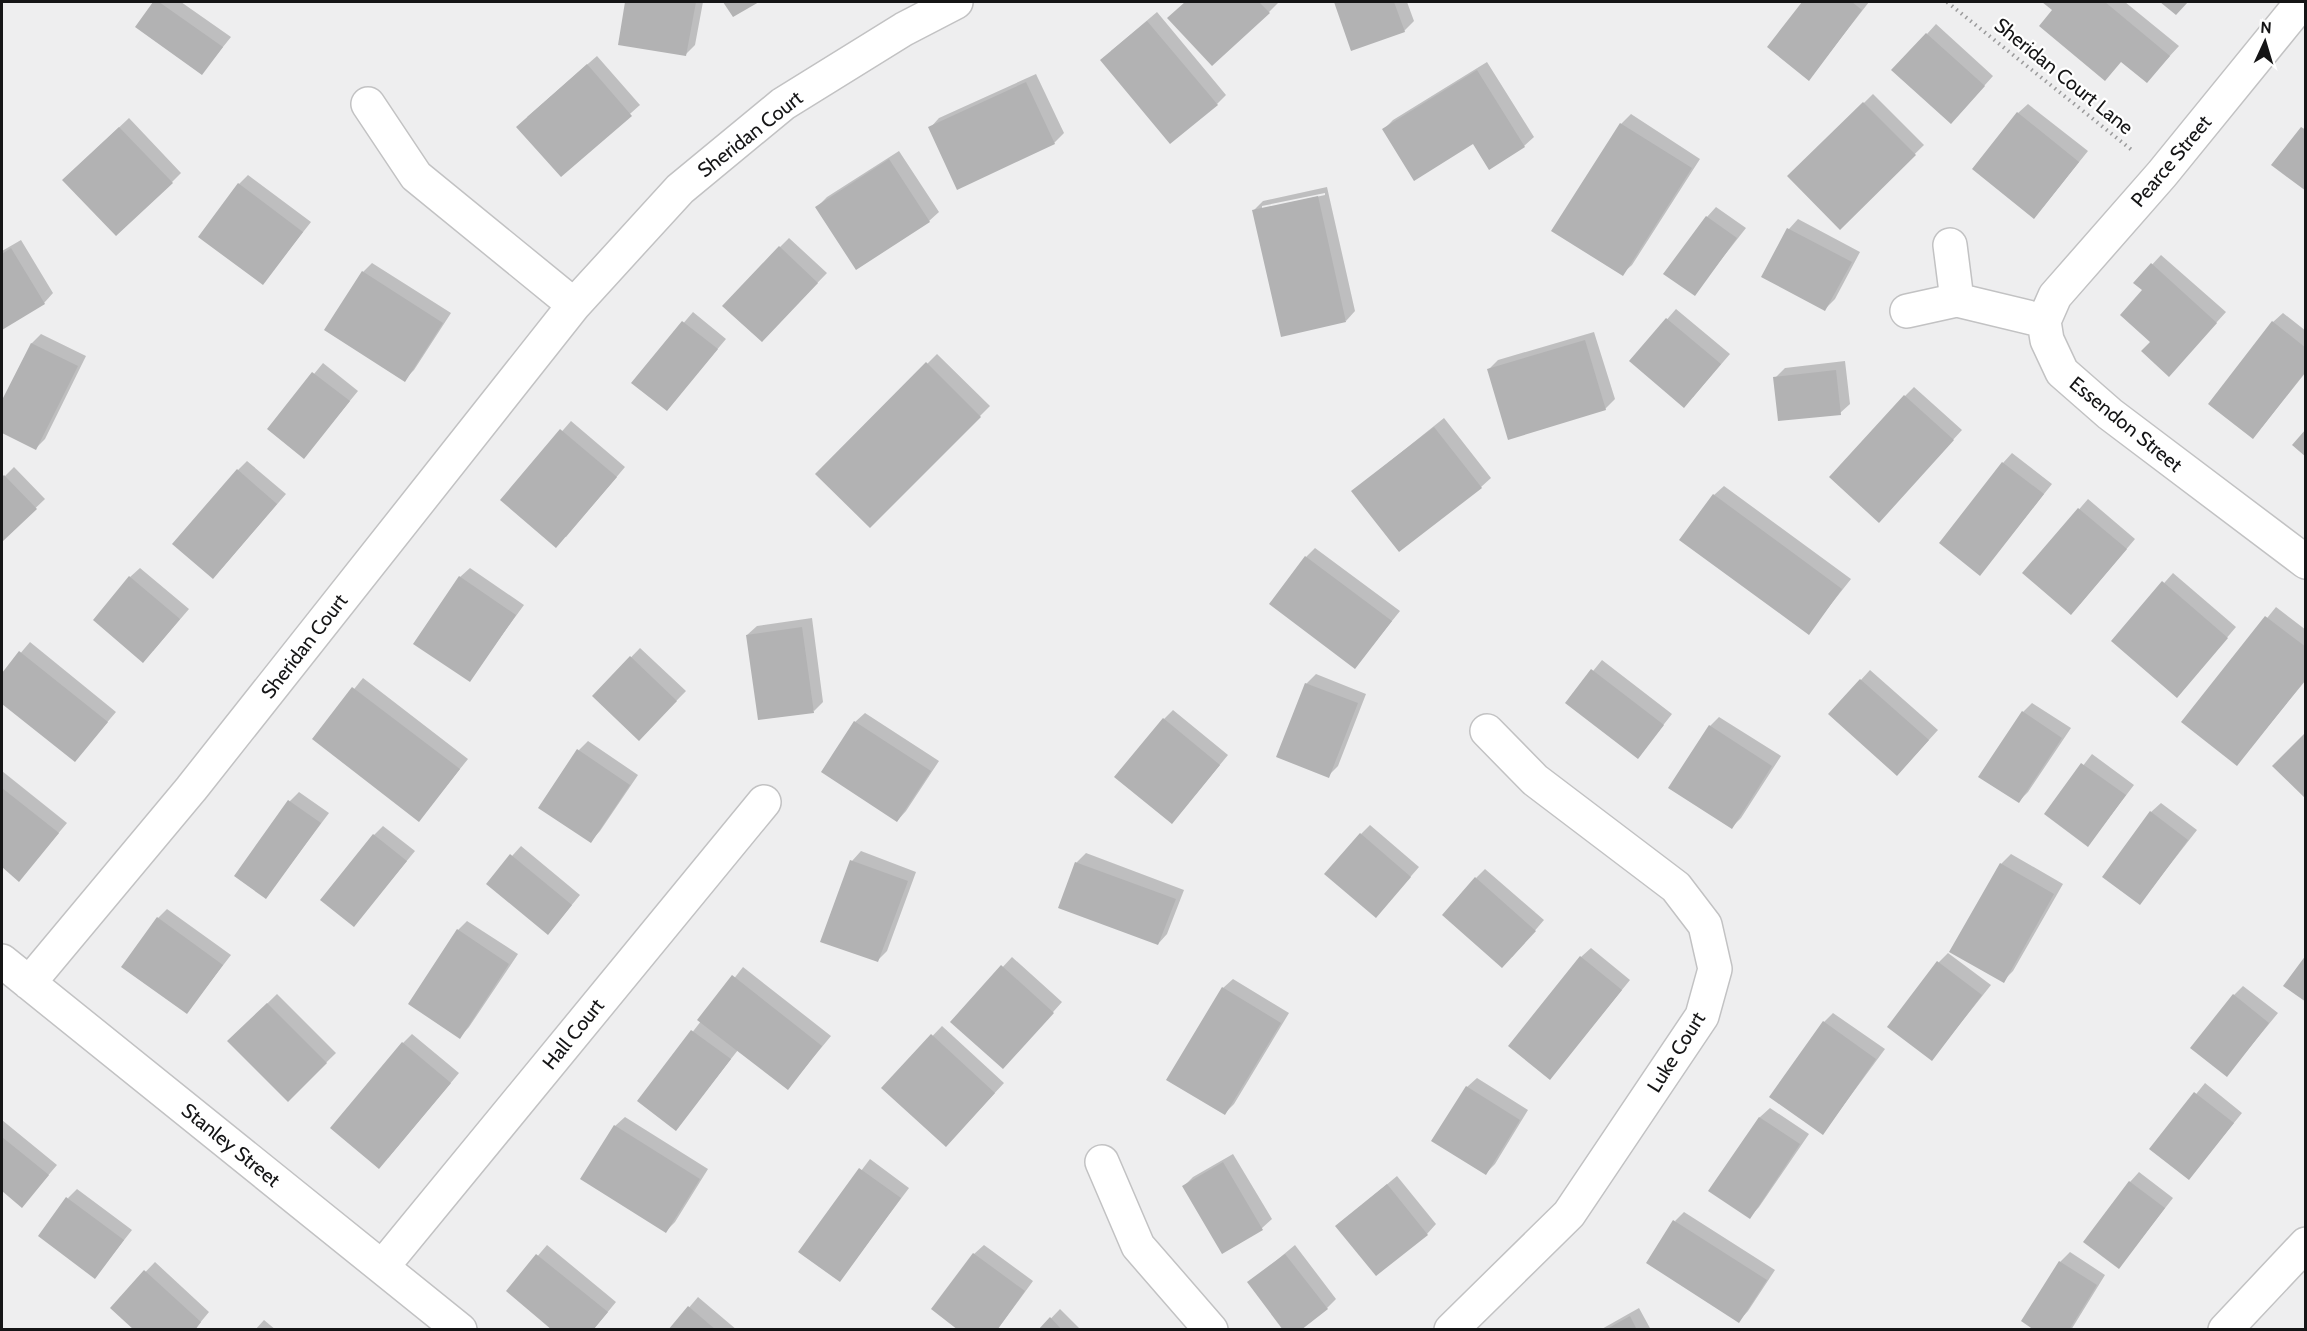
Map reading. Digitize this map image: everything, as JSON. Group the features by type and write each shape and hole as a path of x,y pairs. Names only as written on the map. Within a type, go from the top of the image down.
{"street":[{"name":"Sheridan Court","path":"29,983 191,789 574,305 680,189 783,104 904,29 956,2"},
{"name":"Pearce Street","path":"2044,321 2055,296 2162,174 2302,2"},
{"path":"368,104 416,176 574,305"},
{"path":"1950,245 1957,300"},
{"path":"1907,311 1957,300 2044,321"},
{"name":"Essendon Street","path":"2044,321 2047,340 2062,372 2109,414 2306,562"},
{"name":"Luke Court","path":"1451,1329 1569,1214 1702,1016 1715,969 1705,925 1677,887 1535,780 1487,732"},
{"name":"Hall Court","path":"383,1266 764,802"},
{"name":"Stanley Street","path":"2,961 460,1329"},
{"path":"1102,1162 1138,1246 1210,1329"},
{"path":"2225,1329 2306,1244"}],"path":[{"name":"Sheridan Court Lane","path":"1947,2 2162,174"}],"building":[{"path":"153,2 159,2 223,47 202,75 135,27"},
{"path":"625,2 696,2 686,56 618,45"},
{"path":"723,2 759,2 733,17"},
{"path":"1185,2 1259,2 1270,13 1212,66 1167,18"},
{"path":"1334,2 1394,2 1405,32 1351,51"},
{"path":"1802,2 1852,2 1862,10 1809,81 1767,47"},
{"path":"2042,2 2105,2 2170,56 2147,83 2121,62 2105,81 2039,26 2052,10"},
{"path":"2160,2 2188,2 2176,15"},
{"path":"1147,21 1218,105 1170,144 1100,60"},
{"path":"1926,33 1985,86 1951,124 1891,70"},
{"path":"587,64 632,116 561,177 516,127"},
{"path":"1477,70 1525,147 1489,170 1473,144 1414,181 1382,129"},
{"path":"1026,82 1055,144 957,190 928,127"},
{"path":"1863,102 1916,155 1840,230 1787,176"},
{"path":"2017,112 2079,162 2034,219 1972,169"},
{"path":"1620,123 1692,168 1623,276 1551,231"},
{"path":"119,127 173,183 116,236 62,180"},
{"path":"2301,127 2306,130 2306,191 2271,165"},
{"path":"889,159 930,222 856,270 815,207"},
{"path":"238,183 303,232 263,285 198,237"},
{"path":"1318,196 1346,322 1281,337 1252,210"},
{"path":"1706,216 1737,238 1695,296 1663,274"},
{"path":"1787,228 1852,262 1825,311 1761,277"},
{"path":"779,246 818,283 762,342 722,306"},
{"path":"11,248 45,304 2,330 2,254"},
{"path":"2151,263 2217,323 2169,377 2141,351 2150,342 2120,315 2142,290 2133,283"},
{"path":"362,271 443,323 405,382 324,330"},
{"path":"1666,318 1721,364 1684,408 1629,361"},
{"path":"682,321 718,349 667,411 631,383"},
{"path":"2272,321 2306,348 2306,371 2253,439 2208,404"},
{"path":"1585,340 1606,410 1508,440 1487,369"},
{"path":"31,343 78,366 36,450 2,433 2,400"},
{"path":"926,362 981,417 870,528 815,474"},
{"path":"1836,370 1841,415 1778,421 1773,377"},
{"path":"312,372 350,401 304,459 267,429"},
{"path":"1904,395 1954,440 1879,523 1829,477"},
{"path":"1434,427 1482,488 1399,552 1351,491"},
{"path":"560,429 617,477 556,548 500,500"},
{"path":"2306,429 2306,457 2292,445"},
{"path":"2002,462 2044,494 1980,576 1939,543"},
{"path":"237,469 277,504 213,579 172,544"},
{"path":"4,475 37,509 2,542 2,477"},
{"path":"1713,494 1842,589 1809,635 1679,540"},
{"path":"2078,508 2127,549 2071,615 2022,573"},
{"path":"1305,556 1392,621 1355,669 1269,604"},
{"path":"129,576 180,619 143,663 93,620"},
{"path":"459,576 516,615 470,682 413,644"},
{"path":"2162,581 2228,638 2177,698 2111,641"},
{"path":"2265,616 2306,647 2306,679 2237,766 2181,722"},
{"path":"802,627 814,713 758,720 746,635"},
{"path":"19,651 108,722 75,762 2,704 2,673"},
{"path":"630,656 677,701 639,741 592,696"},
{"path":"1591,669 1664,725 1638,759 1565,703"},
{"path":"1860,679 1929,740 1897,776 1828,714"},
{"path":"1305,683 1358,703 1329,778 1276,757"},
{"path":"352,687 460,769 419,822 312,739"},
{"path":"2022,711 2062,738 2019,803 1978,777"},
{"path":"1163,718 1220,765 1172,824 1114,777"},
{"path":"854,721 931,771 897,822 821,772"},
{"path":"1709,725 1772,766 1732,829 1668,788"},
{"path":"2306,732 2306,799 2272,766"},
{"path":"577,749 630,785 591,843 538,808"},
{"path":"2081,763 2126,795 2088,847 2044,814"},
{"path":"2,788 59,833 19,882 2,867"},
{"path":"288,800 321,823 266,899 234,876"},
{"path":"2150,811 2188,840 2140,905 2102,877"},
{"path":"1360,833 1411,877 1376,918 1324,874"},
{"path":"373,834 407,861 354,927 320,900"},
{"path":"510,854 572,905 548,935 486,884"},
{"path":"850,860 908,881 878,962 820,942"},
{"path":"1075,862 1176,899 1158,945 1058,908"},
{"path":"2000,863 2054,894 2004,983 1949,952"},
{"path":"1475,877 1536,931 1502,968 1442,915"},
{"path":"157,917 223,965 187,1014 121,967"},
{"path":"457,929 509,964 460,1039 408,1004"},
{"path":"2306,955 2306,1002 2283,986"},
{"path":"1580,956 1622,990 1550,1080 1508,1046"},
{"path":"1937,961 1982,995 1932,1061 1887,1027"},
{"path":"1001,965 1054,1013 1003,1069 950,1022"},
{"path":"732,975 822,1046 788,1090 697,1020"},
{"path":"1222,987 1281,1023 1225,1115 1166,1080"},
{"path":"2233,994 2269,1023 2227,1077 2190,1048"},
{"path":"267,1003 327,1063 288,1102 227,1041"},
{"path":"1823,1021 1876,1059 1823,1135 1769,1097"},
{"path":"691,1030 731,1059 676,1131 637,1101"},
{"path":"931,1034 995,1093 946,1147 881,1088"},
{"path":"402,1042 451,1083 379,1169 330,1128"},
{"path":"1466,1086 1520,1120 1486,1175 1431,1141"},
{"path":"2194,1092 2234,1123 2189,1180 2149,1149"},
{"path":"1759,1117 1800,1144 1750,1219 1708,1191"},
{"path":"614,1125 700,1179 666,1233 580,1179"},
{"path":"2,1137 49,1175 22,1208 2,1191"},
{"path":"1223,1162 1263,1230 1222,1254 1182,1186"},
{"path":"859,1168 901,1198 840,1282 798,1252"},
{"path":"2129,1181 2165,1208 2119,1269 2083,1242"},
{"path":"1387,1184 1428,1235 1376,1276 1335,1226"},
{"path":"66,1197 124,1240 95,1279 38,1236"},
{"path":"1673,1220 1767,1280 1739,1323 1646,1263"},
{"path":"973,1253 1025,1291 997,1330 958,1330 931,1309"},
{"path":"536,1254 608,1312 593,1330 552,1330 506,1291"},
{"path":"1285,1254 1328,1309 1301,1330 1283,1330 1247,1282"},
{"path":"2059,1261 2097,1285 2069,1330 2034,1330 2021,1321"},
{"path":"144,1270 201,1322 195,1330 134,1330 110,1308"},
{"path":"688,1306 716,1330 668,1330"},
{"path":"1630,1316 1637,1330 1605,1330"},
{"path":"1050,1317 1062,1330 1038,1330"}]}
